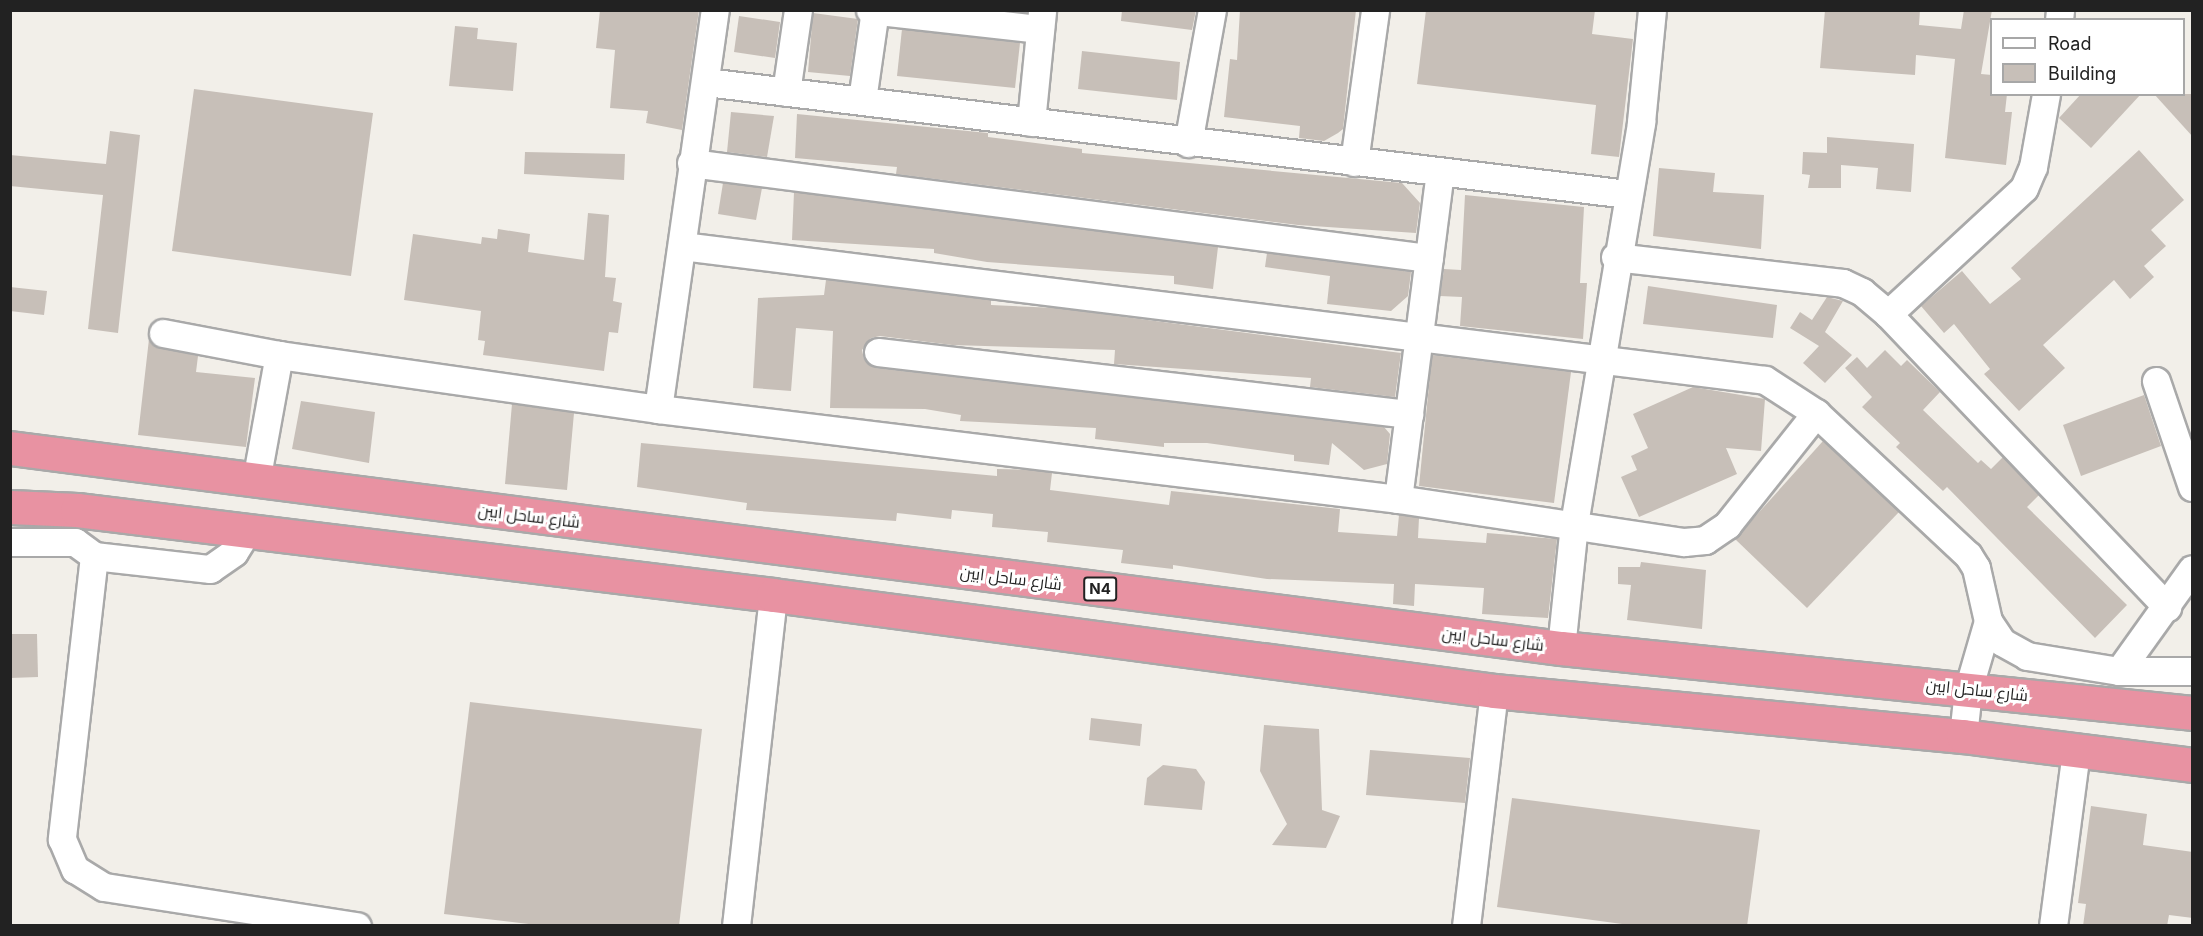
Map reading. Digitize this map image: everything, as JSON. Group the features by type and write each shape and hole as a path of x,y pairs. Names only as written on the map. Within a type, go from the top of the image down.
{"highway":[{"name":"شارع ساحل ابين","path":"10,448 1561,648 2193,712"},
{"path":"246,533 256,481"},
{"path":"10,507 77,510 246,533 773,595 1494,691 1963,736 2193,765"}],"street":[{"path":"658,409 682,246 691,163 706,82 715,10"},
{"path":"786,92 798,10"},
{"path":"870,10 1041,20 1031,122"},
{"path":"1188,143 1212,10"},
{"path":"1354,162 1375,10"},
{"path":"1561,648 1574,524 1615,257 1628,194 1652,10"},
{"path":"862,100 875,11"},
{"path":"706,82 1188,143 1628,194"},
{"path":"1888,314 2024,188 2033,167 2046,96"},
{"path":"691,163 1429,258"},
{"path":"1398,499 1440,173"},
{"path":"682,246 1418,340 1765,380 1816,413 1968,555 1976,568 1988,621 2002,642 2027,656 2119,671 2193,671"},
{"path":"1615,257 1842,283 1888,314 2167,607"},
{"path":"163,333 279,355 658,409 1398,499 1684,542 1705,540 1727,525 1816,413"},
{"path":"878,352 1409,414"},
{"path":"256,481 279,355"},
{"path":"2156,381 2193,488"},
{"path":"10,542 75,542 94,556 210,568 234,552 246,533"},
{"path":"94,556 62,839 75,869 104,887 354,925"},
{"path":"2119,671 2193,569"},
{"path":"736,926 773,595"},
{"path":"1963,736 1968,690 1988,621"},
{"path":"1466,926 1494,691"},
{"path":"2053,926 2076,751"}],"building":[{"path":"600,10 699,10 682,130 646,123 648,111 610,108 615,50 596,48"},
{"path":"1122,10 1196,10 1192,30 1121,21"},
{"path":"1240,10 1356,10 1343,129 1324,141 1299,138 1300,126 1224,117 1230,59 1237,60"},
{"path":"1426,10 1595,10 1592,34 1633,39 1619,157 1591,154 1596,105 1417,84"},
{"path":"1825,10 1920,10 1919,25 1961,29 1964,10 1992,10 1981,74 1990,75 1990,96 2007,96 2005,112 2012,112 2006,165 1945,158 1955,59 1916,55 1915,75 1820,68"},
{"path":"813,13 858,19 850,76 808,72"},
{"path":"739,16 780,22 775,58 734,52"},
{"path":"455,26 478,28 477,39 517,43 513,91 449,86"},
{"path":"902,29 1020,43 1015,88 897,76"},
{"path":"1082,51 1180,62 1177,100 1078,89"},
{"path":"194,89 373,113 351,276 172,251"},
{"path":"2193,94 2193,137 2156,96"},
{"path":"2079,96 2139,96 2091,148 2059,118"},
{"path":"731,112 774,116 767,157 727,152"},
{"path":"797,114 988,133 988,137 1082,149 1082,153 1402,183 1420,203 1416,233 1298,225 896,174 897,167 795,158"},
{"path":"110,131 140,135 118,333 88,329 103,195 10,186 10,155 106,164"},
{"path":"1827,137 1914,144 1911,192 1876,189 1878,168 1841,165 1841,188 1808,188 1810,175 1802,174 1803,152 1827,153"},
{"path":"2139,150 2184,200 2151,230 2166,246 2144,266 2154,277 2130,299 2114,280 2043,345 2065,368 2019,411 1984,374 1990,369 1954,324 1944,333 1921,306 1962,271 1990,304 2021,279 2011,268"},
{"path":"525,152 625,154 624,180 524,174"},
{"path":"1659,168 1715,173 1713,192 1764,195 1761,249 1653,236"},
{"path":"723,183 762,188 756,220 718,214"},
{"path":"794,192 1218,247 1213,289 1174,284 1174,276 987,262 934,253 934,249 792,240"},
{"path":"1465,195 1584,207 1580,283 1587,283 1583,339 1460,326 1462,297 1440,296 1444,269 1461,270"},
{"path":"588,213 609,215 605,277 616,278 613,301 622,303 618,333 609,332 604,371 483,355 485,341 478,340 481,311 404,300 413,234 481,244 482,237 497,239 498,229 530,234 528,252 584,260"},
{"path":"1267,253 1411,272 1408,296 1391,311 1327,304 1330,276 1265,267"},
{"path":"826,280 991,300 991,305 1056,308 1401,353 1395,397 1310,387 1311,378 1114,364 1115,350 952,345 880,336 871,338 862,350 864,359 876,368 1384,427 1390,434 1387,464 1364,470 1332,443 1329,465 1294,461 1294,455 1207,443 1164,443 1164,447 1095,439 1096,428 960,421 961,415 925,409 830,408 833,331 796,328 791,391 753,388 758,298 824,295"},
{"path":"1648,286 1777,305 1773,338 1643,324"},
{"path":"10,287 47,291 44,315 10,311"},
{"path":"1827,297 1843,301 1825,332 1852,355 1825,383 1803,363 1819,346 1790,328 1800,312 1812,320"},
{"path":"149,339 160,348 198,356 196,372 255,378 246,447 138,435"},
{"path":"1885,350 1901,366 1907,360 1940,392 1923,410 1978,463 1981,460 1991,469 2003,457 2039,495 2027,507 2127,605 2095,638 1947,487 1943,491 1896,447 1900,443 1862,407 1872,397 1845,368 1857,357 1867,368"},
{"path":"1432,355 1571,372 1554,503 1419,486"},
{"path":"1693,387 1765,399 1761,451 1726,448 1737,474 1639,517 1621,477 1637,470 1631,456 1648,448 1633,414"},
{"path":"2144,395 2161,446 2081,476 2063,425"},
{"path":"301,401 375,412 369,463 292,449"},
{"path":"512,404 574,413 567,490 505,484"},
{"path":"1823,441 1899,512 1807,608 1735,539"},
{"path":"641,443 997,476 997,469 1033,470 1052,473 1050,490 1169,505 1171,491 1340,509 1338,532 1397,536 1399,515 1419,518 1418,538 1486,543 1487,533 1557,539 1548,618 1482,614 1484,588 1415,584 1414,606 1393,604 1394,584 1267,579 1173,565 1173,569 1121,563 1123,550 1047,542 1048,532 992,527 993,514 952,510 951,519 897,513 896,521 746,510 747,503 637,487"},
{"path":"1641,562 1706,570 1702,629 1627,620 1631,585 1618,584 1618,567 1640,567"},
{"path":"10,634 37,634 38,677 10,678"},
{"path":"470,702 702,729 679,926 545,926 444,914"},
{"path":"1091,718 1142,724 1140,746 1089,740"},
{"path":"1264,725 1319,729 1322,810 1340,816 1326,848 1272,845 1287,824 1260,771"},
{"path":"1370,750 1470,758 1465,803 1366,795"},
{"path":"1163,765 1196,769 1205,782 1202,810 1144,805 1147,778"},
{"path":"1512,798 1760,830 1747,926 1637,926 1497,907"},
{"path":"2091,806 2147,814 2143,845 2193,852 2193,918 2169,915 2167,926 2083,926 2086,904 2078,903"}]}
